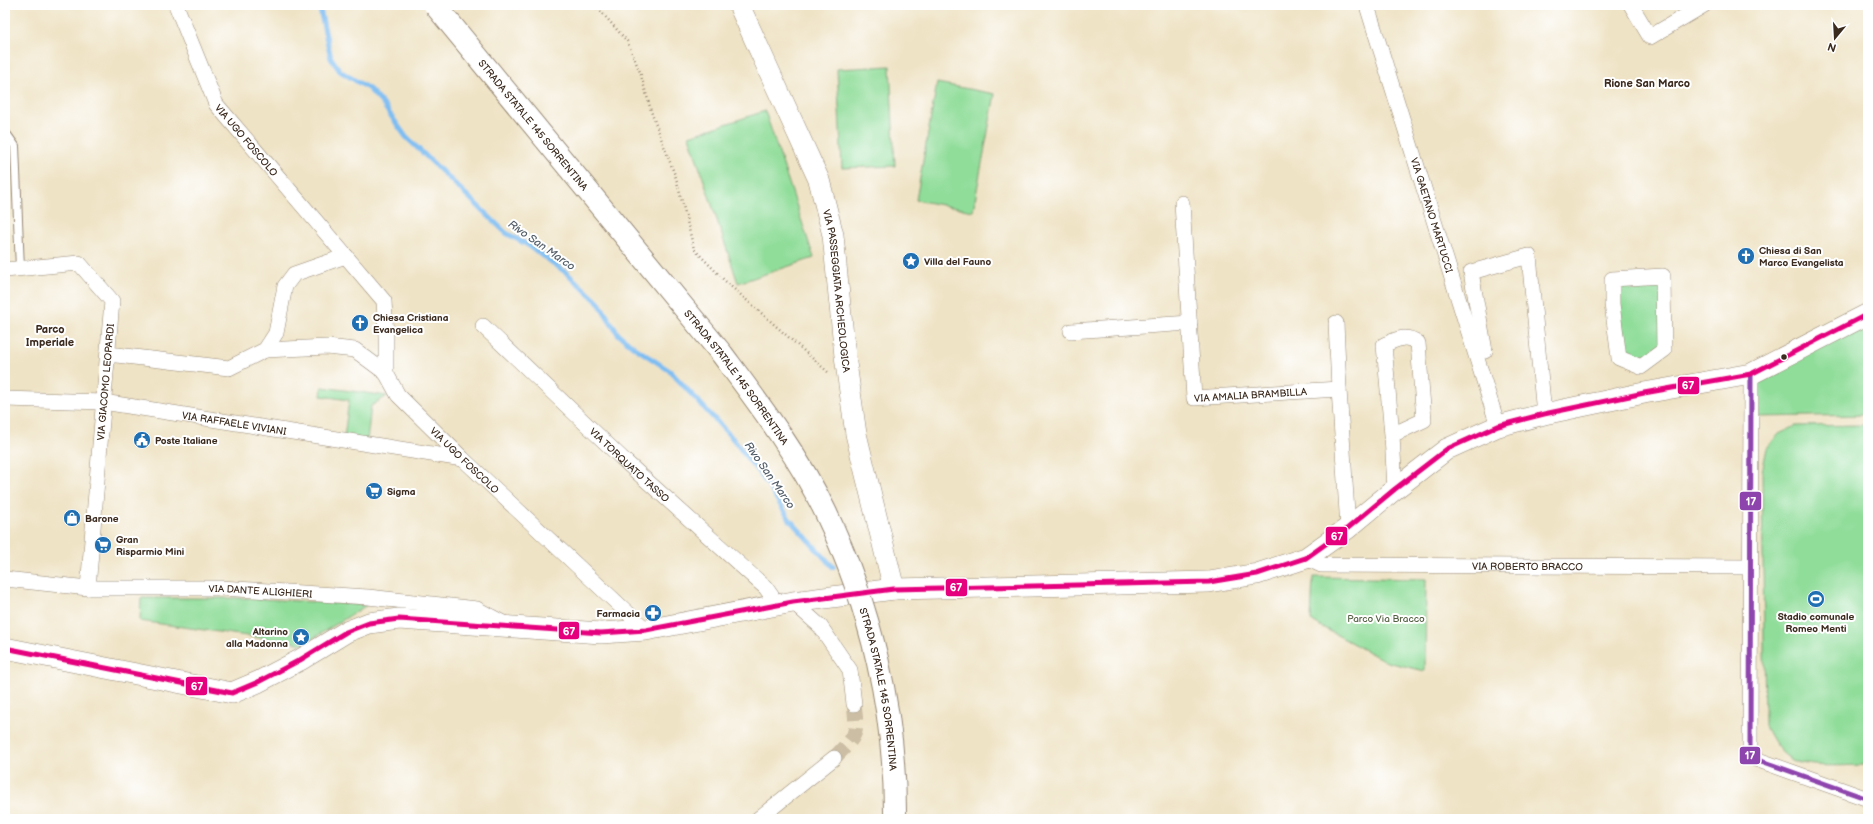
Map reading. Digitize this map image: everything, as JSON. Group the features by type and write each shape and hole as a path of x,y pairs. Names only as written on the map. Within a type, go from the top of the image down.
{"highway":[{"name":"STRADA STATALE 145 SORRENTINA","path":"435,5 722,354 760,405 795,459 824,510 850,568 871,633 886,697 893,758 895,819"}],"main road":[{"name":"VIA PASSEGGIATA ARCHEOLOGICA","path":"739,5 819,180 833,235 848,388 856,434 894,589"},
{"path":"5,648 232,692 258,682 300,660 346,632 369,624 399,619 601,632 646,630 785,603 894,589 1209,582 1257,574 1306,558 1348,528 1447,449 1498,426 1544,414 1644,393 1751,374 1868,314"}],"street":[{"name":"VIA UGO FOSCOLO","path":"176,5 216,104 384,301 386,373 398,395 463,459 646,630"},
{"name":"VIA GAETANO MARTUCCI","path":"1370,5 1368,9 1370,16 1498,426"},
{"path":"1631,5 1650,37 1704,5"},
{"name":"VIA AMALIA BRAMBILLA","path":"1182,203 1194,398 1339,389"},
{"path":"265,350 276,333 285,286 294,274 346,256"},
{"path":"1486,359 1471,272 1529,256 1544,414"},
{"name":"VIA GIACOMO LEOPARDI","path":"12,269 79,263 112,301 88,588"},
{"path":"1663,276 1664,350 1641,367 1619,358 1612,304 1612,279 1663,276"},
{"path":"1071,331 1190,323"},
{"path":"1336,323 1348,528"},
{"name":"VIA TORQUATO TASSO","path":"483,326 627,463 766,588 785,603 820,626 850,670 854,704"},
{"path":"1392,435 1424,420 1418,344 1412,338 1400,338 1384,345 1395,489"},
{"path":"108,354 229,368 265,350 327,347 355,350 386,373"},
{"path":"1641,367 1644,393"},
{"path":"1751,374 1750,757 1868,799"},
{"name":"VIA RAFFAELE VIVIANI","path":"5,399 103,402 463,459"},
{"name":"VIA ROBERTO BRACCO","path":"1306,558 1321,565 1751,567"},
{"name":"VIA DANTE ALIGHIERI","path":"5,579 88,588 221,588 368,597 477,609 512,627"},
{"path":"758,819 834,758"}],"lane":[{"path":"5,132 15,146 12,269"}],"path":[{"path":"595,5 626,41 640,72 652,114 676,178 694,249 725,281 812,360 848,388"}],"green space":[{"path":"890,66 895,166 842,168 837,69"},
{"path":"937,83 995,94 973,211 916,200"},
{"path":"765,111 814,258 738,283 689,136"},
{"path":"1663,276 1664,350 1641,367 1619,358 1612,286"},
{"path":"1868,316 1868,415 1758,417 1759,370"},
{"path":"322,387 387,396 371,406 367,441 344,437 349,400 321,396"},
{"name":"Stadio comunale Romeo Menti","path":"1868,425 1868,765 1827,766 1805,764 1789,758 1781,751 1765,726 1762,472 1767,448 1779,434 1796,426"},
{"name":"Parco Via Bracco","path":"1313,577 1426,579 1425,671 1387,662 1311,621"},
{"path":"141,598 246,598 367,605 304,644 140,621"}],"waterway":[{"name":"Rivo San Marco","path":"319,5 331,58 340,71 369,89 382,103 406,137 506,233 528,245 568,274 599,303 618,334 634,347 670,371 733,439 766,482 790,520 833,567"}],"tunnel":[{"path":"834,758 854,734 856,723 854,704"}],"transit line":[{"name":"67","path":"5,648 232,693 258,682 300,660 346,632 369,623 399,619 601,633 646,630 793,602 894,589 1209,582 1257,574 1306,558 1348,528 1447,449 1498,426 1544,414 1644,393 1751,374 1868,314"},
{"name":"17","path":"1751,374 1750,757 1868,799"}],"place":[{"name":"Chiesa di San Marco Evangelista","path":"1746,256"},
{"name":"Villa del Fauno","path":"911,261"},
{"name":"Chiesa Cristiana Evangelica","path":"360,323"},
{"name":"Poste Italiane","path":"142,440"},
{"name":"Sigma","path":"374,491"},
{"name":"Barone","path":"72,518"},
{"name":"Gran Risparmio Mini","path":"103,545"},
{"name":"Stadio comunale Romeo Menti","path":"1816,599"},
{"name":"Farmacia","path":"653,613"},
{"name":"Altarino alla Madonna","path":"301,637"}],"district":[{"name":"Rione San Marco","path":"1647,83"},
{"name":"Parco Imperiale","path":"50,335"}]}
